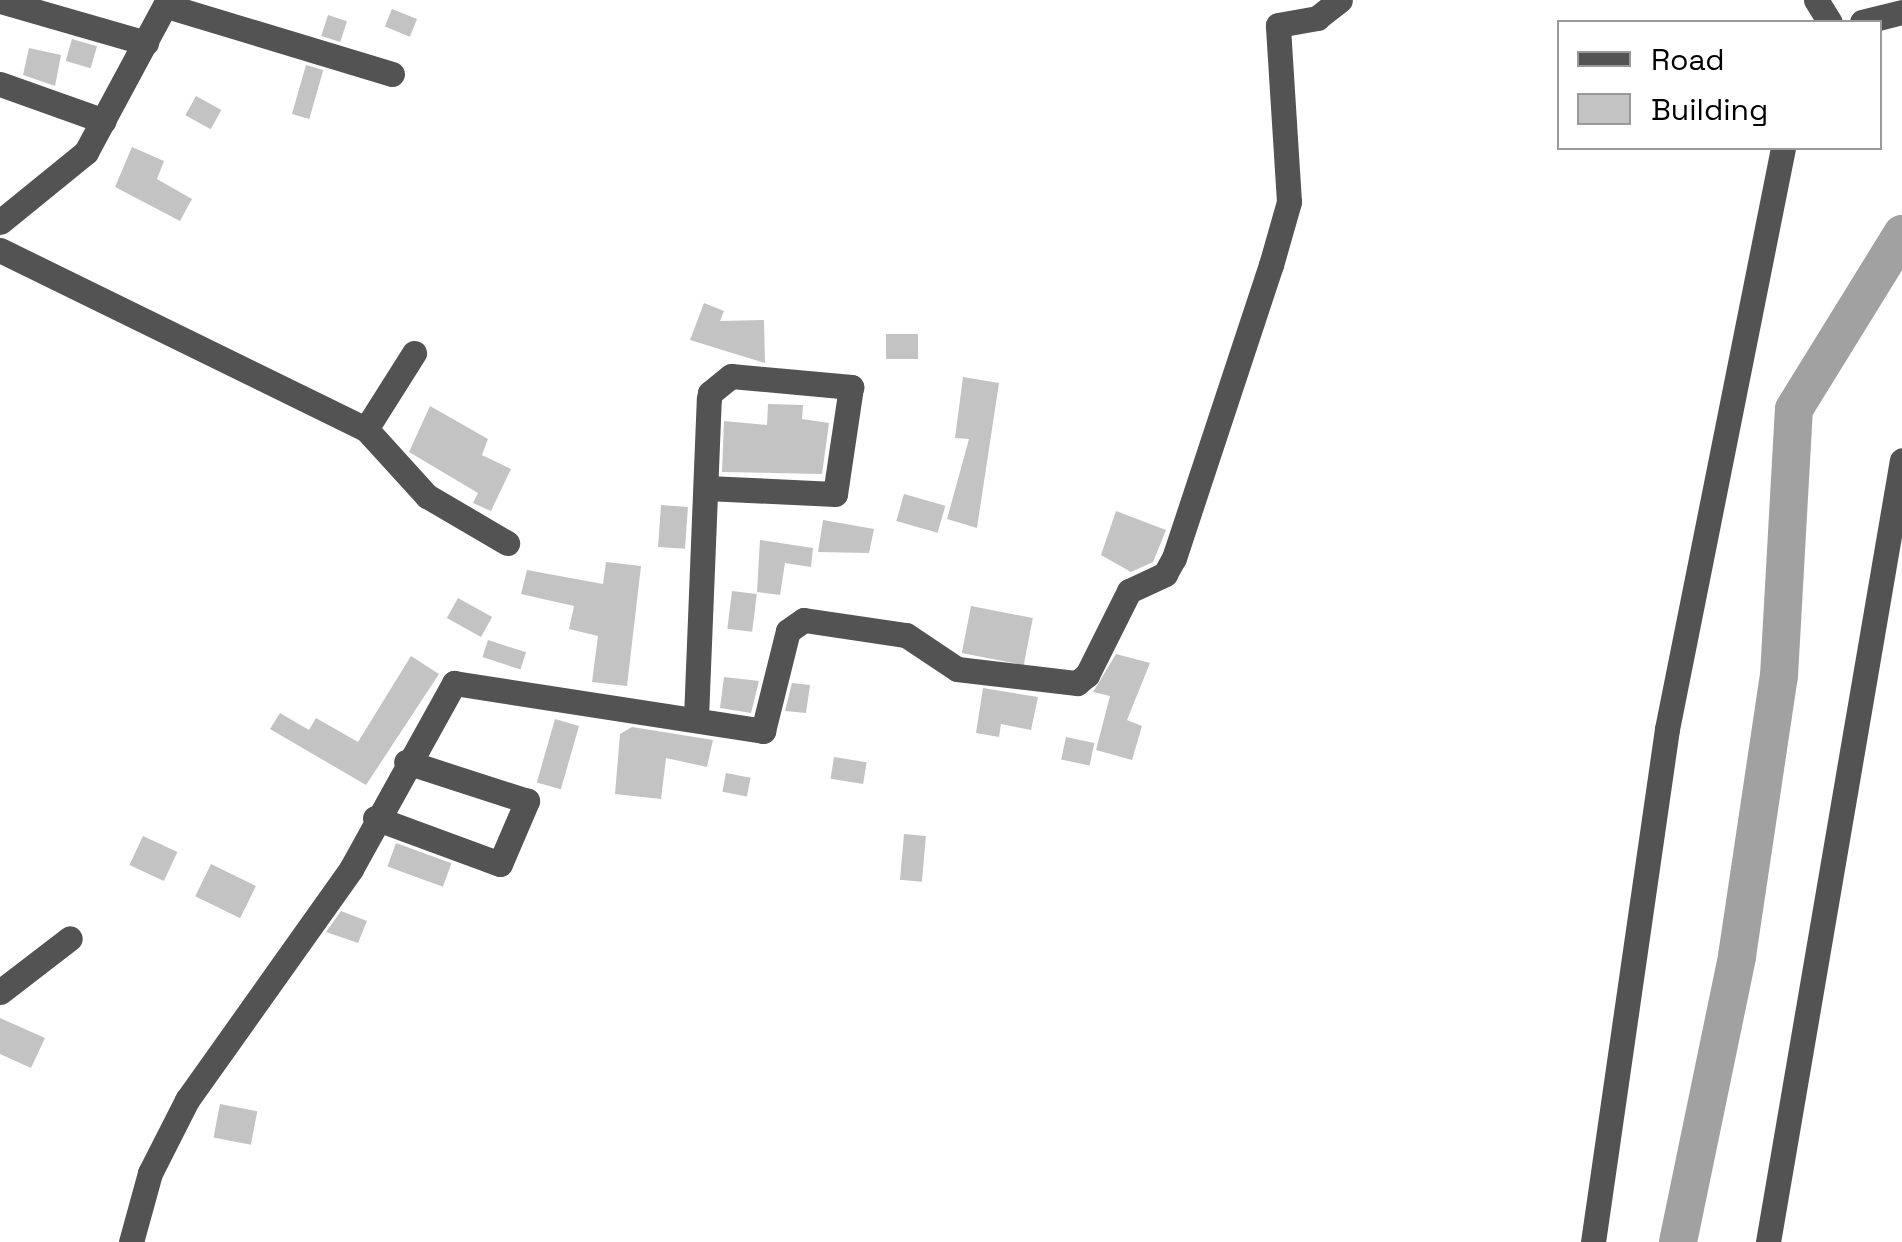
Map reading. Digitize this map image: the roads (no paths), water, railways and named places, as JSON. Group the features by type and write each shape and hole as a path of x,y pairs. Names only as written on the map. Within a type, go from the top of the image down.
{"street":[{"path":"131,1242 150,1173 188,1100 351,868 444,692 463,682 766,728 788,631 804,620 906,635 958,670 1077,684 1087,675 1128,590 1165,574 1174,558 1271,265 1288,202 1278,25 1317,18 1340,0"},
{"path":"0,1 146,43"},
{"path":"0,222 86,152 168,3 392,74"},
{"path":"1870,20 1902,12"},
{"path":"0,84 104,121"},
{"path":"1592,1242 1668,729 1783,150"},
{"path":"0,250 366,429 427,496 508,543"},
{"path":"366,429 414,353"},
{"path":"696,718 708,399 720,380 851,386 834,494 706,488"},
{"path":"1768,1242 1902,460"},
{"path":"375,818 500,864 527,801 406,762"},
{"path":"0,992 70,938"}],"waterway":[{"path":"1678,1242 1737,956 1779,676 1794,409 1902,234"}]}
